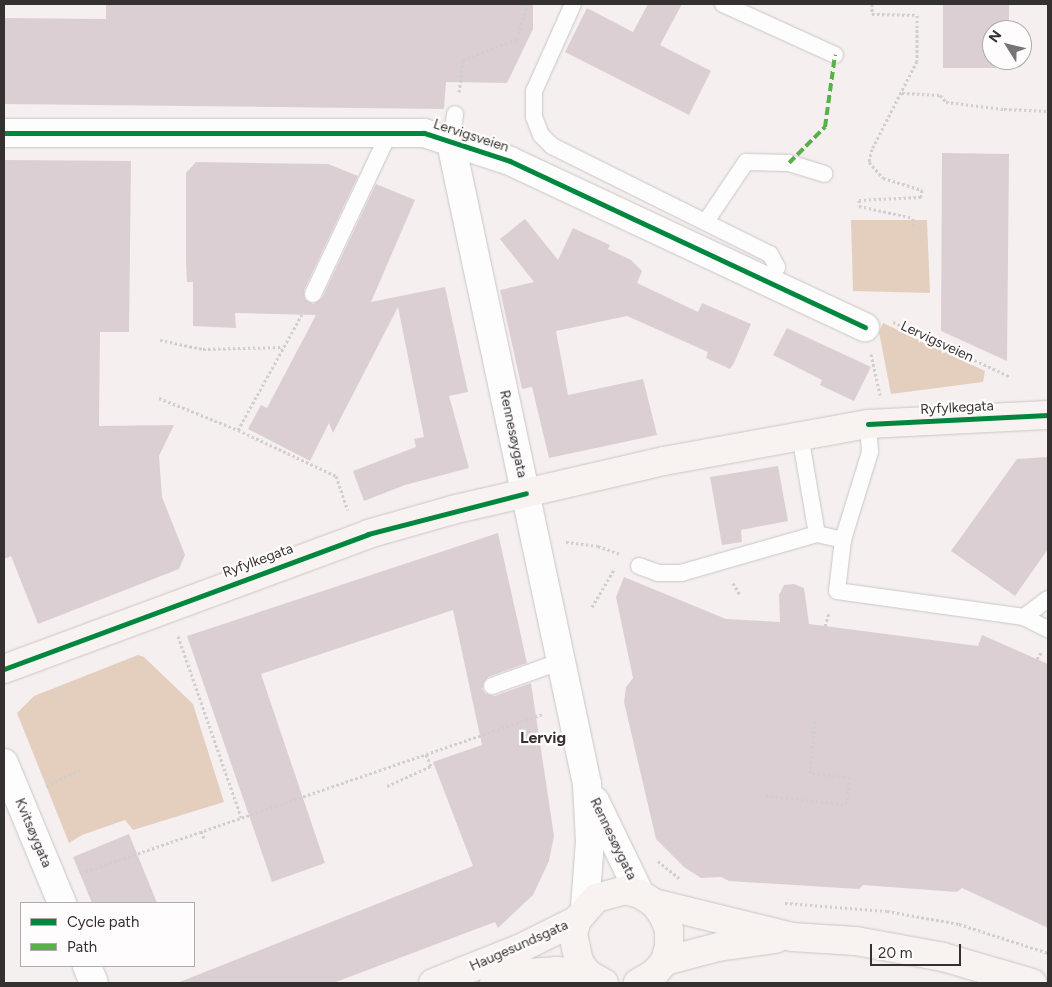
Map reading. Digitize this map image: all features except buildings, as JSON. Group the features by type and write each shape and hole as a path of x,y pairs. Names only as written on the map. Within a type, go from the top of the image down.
{"street":[{"name":"Lervigsveien","path":"4,133 165,135 390,131 424,133 450,143 472,146 510,161 865,327"},
{"name":"Rennesøygata","path":"450,143 526,492 559,662 587,784 590,842 581,914"},
{"name":"Ryfylkegata","path":"4,669 368,534 526,492 800,435 868,424 1048,415"},
{"name":"Kvitsøygata","path":"4,763 62,902"},
{"name":"Rennesøygata","path":"587,784 647,898"},
{"name":"Haugesundsgata","path":"433,983 519,949 581,914 610,892 625,890 647,898"},
{"path":"647,898 792,937"},
{"path":"647,898 664,915 669,930 669,946 653,975"},
{"path":"581,914 574,949 598,980"},
{"path":"653,975 718,947 792,937 856,941 904,949 988,968 1032,983"},
{"path":"87,967 94,983"},
{"name":"Haugesundsgata","path":"494,983 528,973 598,980"}],"lane":[{"path":"573,4 534,91 534,117 541,135 552,146 706,220 770,254 777,267 770,282"},
{"path":"723,4 835,54"},
{"path":"450,143 455,114"},
{"path":"313,294 390,131"},
{"path":"706,220 746,162 788,163 824,174"},
{"path":"868,424 870,452 843,540 837,591 1024,617 1048,629"},
{"path":"800,435 817,534"},
{"path":"638,566 658,573 681,572 817,534 843,540"},
{"path":"1024,617 1048,599"},
{"path":"492,686 559,662"}],"path":[{"path":"455,114 463,60 516,39 527,4"},
{"path":"872,4 872,14 916,15 917,60 902,93 872,149 869,162 883,178 922,190 921,197 859,200 860,206 913,218 913,227"},
{"path":"902,93 940,95 946,102 1004,109 1048,111"},
{"path":"238,430 313,294"},
{"path":"865,327 881,400"},
{"path":"160,340 203,349 283,347"},
{"path":"159,398 238,430 336,476 349,511"},
{"path":"563,542 598,546 623,554 592,607"},
{"path":"177,633 241,817"},
{"path":"73,876 549,712"},
{"path":"766,796 846,804 850,776 810,773 815,718"},
{"path":"387,786 431,766 426,754"},
{"path":"38,790 80,770"},
{"path":"201,831 204,838"},
{"path":"655,858 686,883"},
{"path":"781,902 887,911 959,924 1048,953"}],"shaded area":[{"path":"851,220 927,220 930,293 853,291"},
{"path":"883,323 985,371 983,382 891,394 879,332"},
{"path":"138,655 144,657 193,704 224,802 133,830 125,820 82,835 69,843 17,713 34,696"}],"marked path":[{"path":"789,163 825,127 835,55"}],"cycle path":[{"path":"4,133 424,133 510,161 865,327"},
{"path":"868,424 1048,415"},
{"path":"4,669 368,534 526,493"}],"district":[{"name":"Lervig","path":"543,738"}]}
